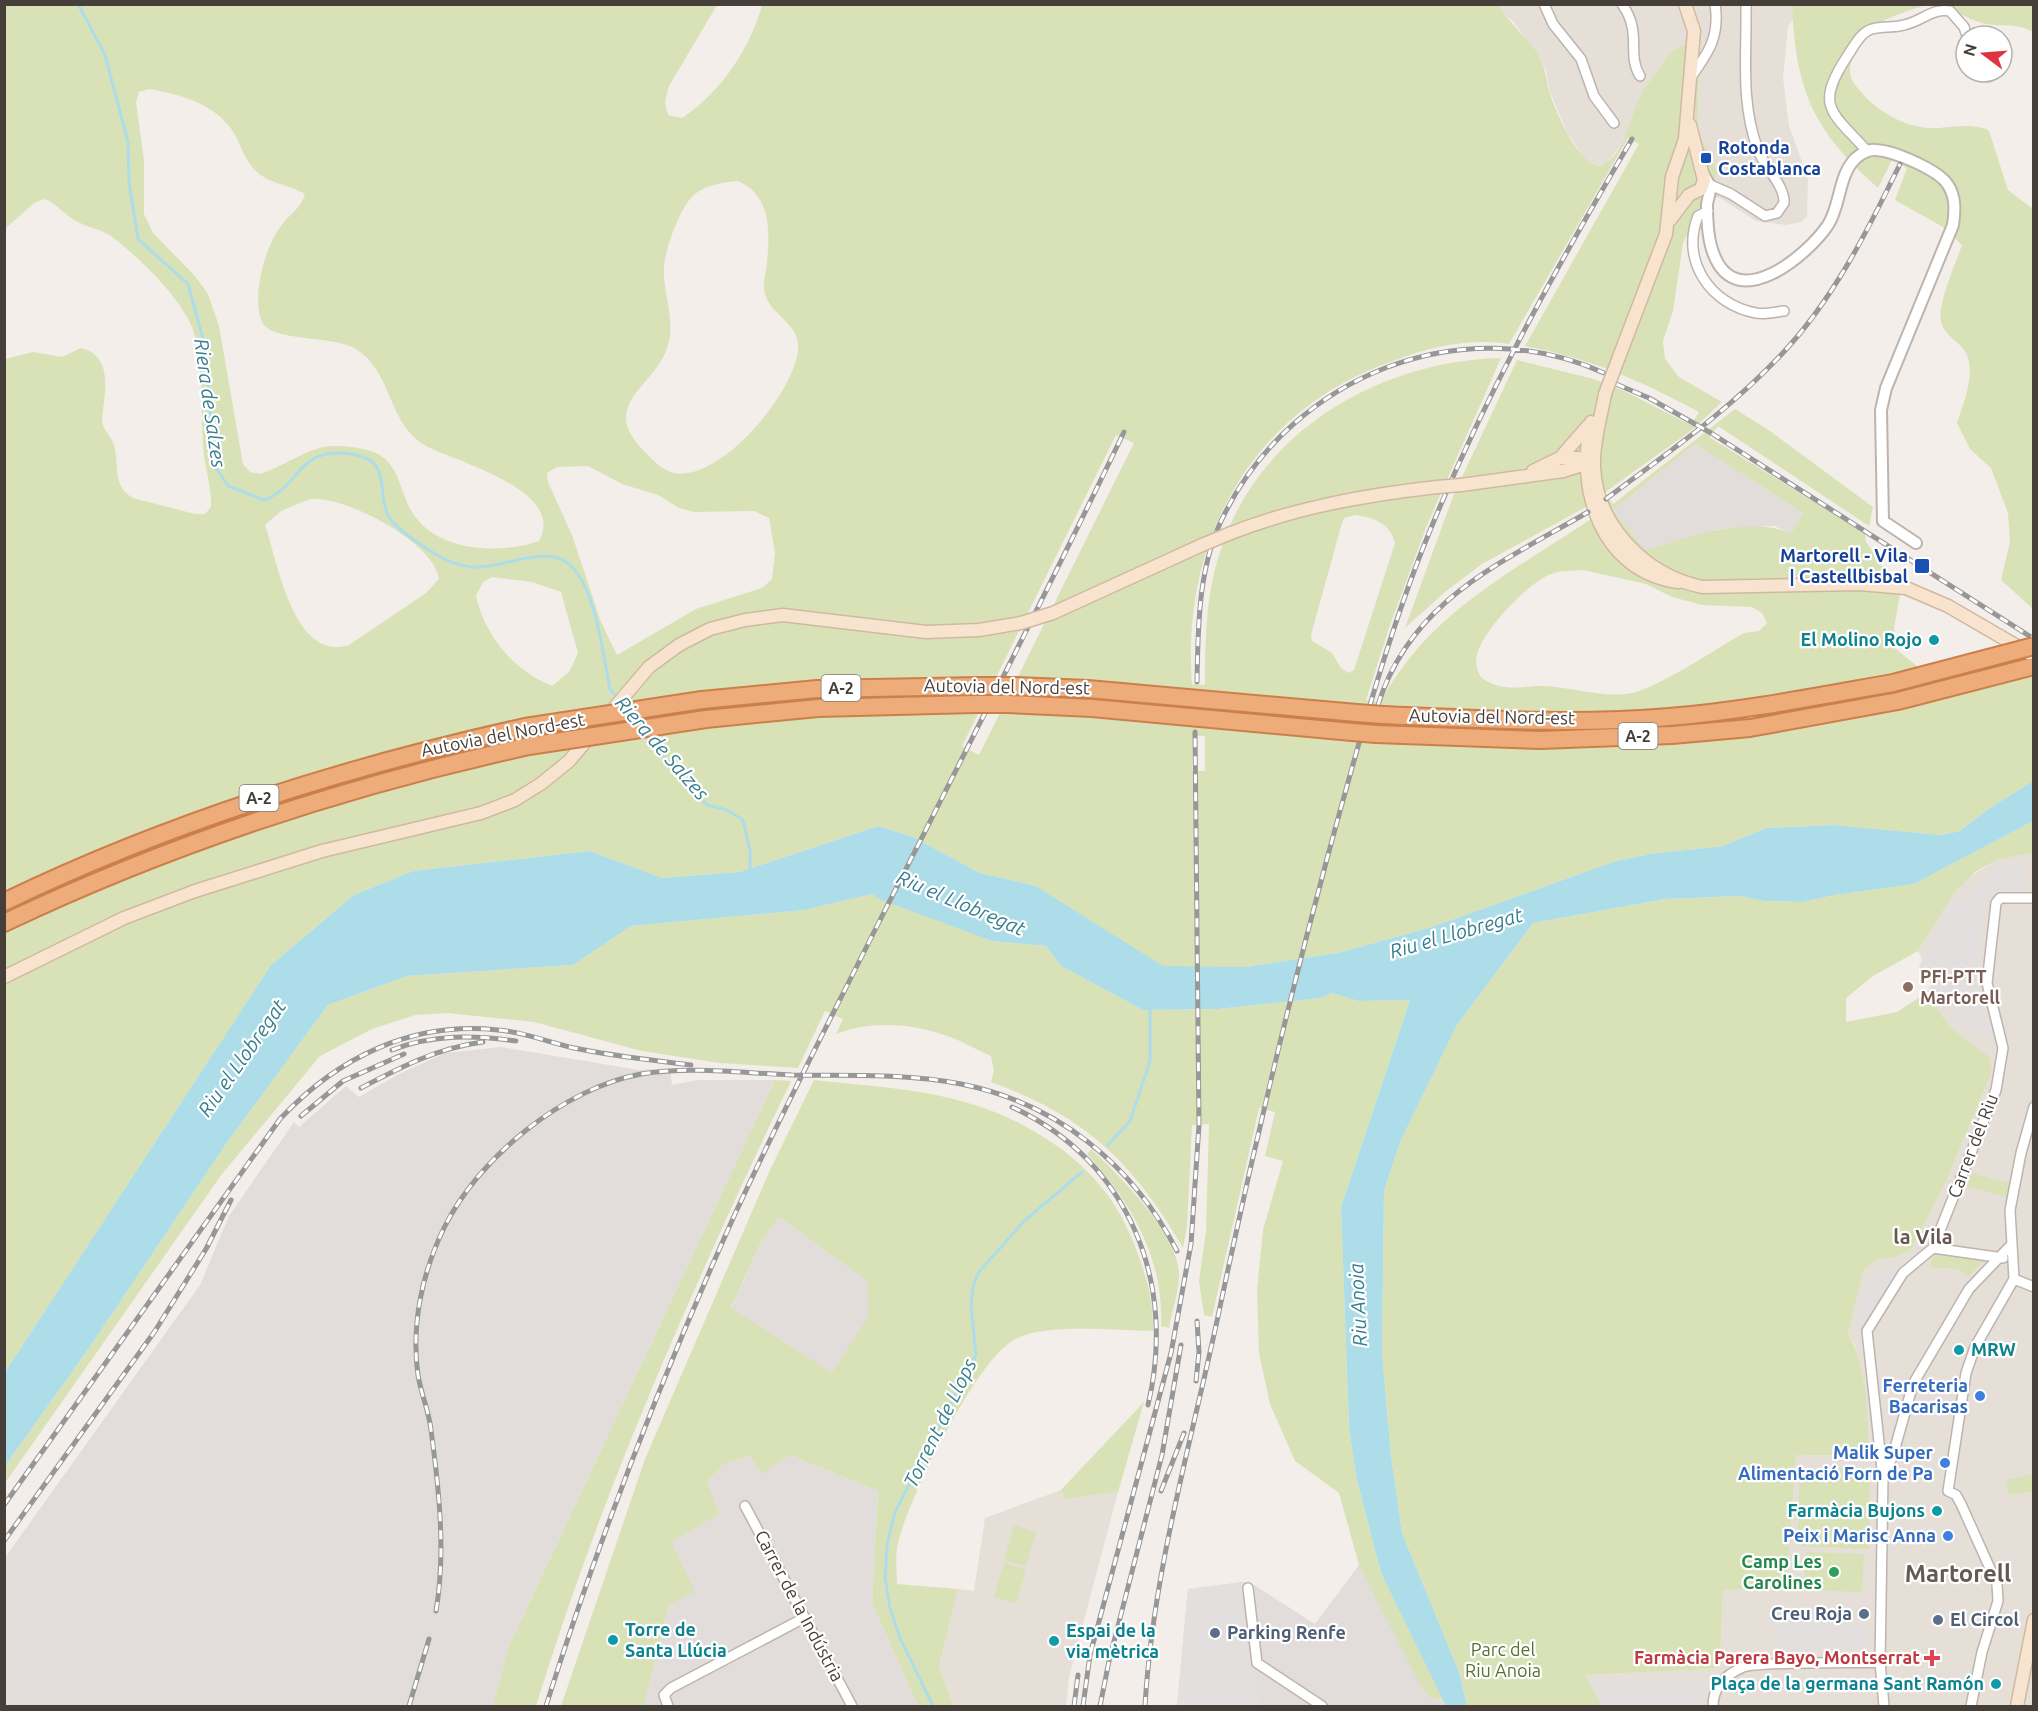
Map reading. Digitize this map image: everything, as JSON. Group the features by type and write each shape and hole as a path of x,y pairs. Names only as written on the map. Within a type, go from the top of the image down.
{"highway":[{"name":"Autovia del Nord-est","path":"4,902 98,858 263,796 378,762 525,727 702,700 828,689 1016,686 1088,689 1383,715 1540,722 1668,717 1749,708 1893,683 2034,646"},
{"name":"Autovia del Nord-est","path":"4,923 140,862 270,815 410,774 529,746 706,719 818,708 1008,704 1092,708 1376,734 1540,740 1672,735 1750,728 1898,701 2034,666"}],"main road":[{"path":"1560,458 1591,422 1605,393 1669,222 1673,174 1677,168 1688,115 1691,77 1694,31 1685,4"},
{"path":"1669,222 1691,195 1701,189 1704,175 1688,115"},
{"path":"1677,168 1688,162 1704,175"},
{"path":"1673,184 1677,191 1691,195"},
{"path":"1605,393 1596,437 1594,466 1597,489 1605,512 1615,529"},
{"path":"1591,422 1585,460 1586,484 1600,525 1617,549 1644,571 1664,580 1717,588 1859,584 1906,588 1948,606 2034,656"},
{"path":"4,977 124,918 195,891 322,850 473,815 515,800 542,783 569,761 649,667 680,645 710,630 745,620 783,615 926,632 979,630 1021,623 1053,613 1231,532 1278,516 1337,501 1563,471 1582,465 1596,437"},
{"path":"1527,474 1560,458 1574,457 1585,460"},
{"path":"1585,460 1603,518 1644,560 1684,583"},
{"path":"1563,471 1575,474 1586,484"},
{"path":"2017,1707 2034,1620"}],"street":[{"path":"1544,4 1552,24 1581,59 1594,96 1614,123"},
{"path":"1622,4 1635,32 1634,68 1640,76"},
{"path":"1691,77 1714,44 1718,20 1715,4"},
{"path":"1704,175 1765,216 1777,213 1784,203 1782,191 1757,149 1745,104 1746,4"},
{"path":"1916,543 1887,525 1882,517 1881,410 1890,379 1953,225 1954,201 1949,186 1940,175 1888,152 1867,151 1836,118 1829,104 1833,78 1860,38 1871,29 1902,26 1917,21 1938,9 1950,11 1961,24"},
{"path":"1704,175 1710,187 1707,209 1711,247 1718,263 1726,272 1752,281 1765,278 1781,268 1823,231 1830,222 1850,166 1867,151"},
{"path":"1691,195 1707,209"},
{"path":"1707,209 1698,216 1695,224 1695,263 1703,280 1715,295 1727,304 1758,314 1784,311"},
{"name":"Carrer del Riu","path":"1883,1479 1867,1331 1903,1273 1933,1248 1996,1090 2003,1048 1987,983 1996,903 2000,898 2034,898"},
{"path":"1971,1707 1982,1652 1998,1601 1997,1584 1956,1495 1948,1491 1966,1373 1975,1347 2014,1279 2010,1210 2014,1184 2034,1107"},
{"path":"1884,1707 1880,1662 1883,1479 1893,1455 1913,1384 1969,1289 2012,1244"},
{"path":"1933,1248 2001,1257 2014,1266"},
{"path":"2014,1279 2034,1287"},
{"name":"Carrer de la Indústria","path":"745,1506 852,1707"},
{"path":"1248,1588 1257,1663 1322,1707"},
{"path":"668,1707 664,1695 671,1688 804,1618"},
{"path":"1713,1707 1715,1689 1730,1675 1748,1666 1880,1662"}],"shaded area":[{"path":"1499,5 1792,5 1793,19 1788,27 1783,78 1789,126 1808,179 1807,217 1801,222 1786,225 1756,221 1720,198 1707,196 1698,132 1699,47 1677,47 1669,55 1640,97 1632,123 1621,145 1606,164 1596,166 1584,158 1567,132 1550,92 1546,70 1539,56 1513,21 1504,15"},
{"path":"1695,444 1803,513 1791,533 1774,526 1719,529 1645,550 1613,510"},
{"path":"2033,853 2033,1706 1602,1706 1584,1675 1711,1669 1720,1665 1723,1590 1786,1589 1796,1455 1870,1456 1855,1345 1848,1334 1863,1269 1877,1260 1893,1258 1911,1250 1944,1186 1992,1072 1979,1049 1950,1027 1926,993 1933,983 1918,951 1954,893 1966,879 1997,860"},
{"path":"2024,862 2022,890 2004,890 1983,907 1976,983 1992,1035 1980,1034 1961,1025 1919,967 1933,935 1951,907 2000,866"},
{"path":"501,1047 639,1070 670,1068 672,1085 697,1080 775,1080 508,1648 493,1706 5,1706 4,1559 200,1285 229,1216 294,1122 299,1127 346,1086 359,1097 397,1075 445,1053"},
{"path":"779,1217 867,1281 870,1315 832,1374 731,1309 760,1244"},
{"path":"1888,1266 1907,1268 1863,1334 1858,1327 1857,1315 1865,1286 1876,1271"},
{"path":"790,1455 878,1491 872,1603 918,1706 644,1706 669,1605 670,1542 720,1514 707,1482 724,1464 750,1456 762,1473"},
{"path":"1061,1490 1065,1499 1118,1492 1069,1677 1066,1706 953,1706 939,1667 958,1589 974,1591 985,1518"},
{"path":"1359,1565 1431,1699 1444,1698 1446,1706 1177,1706 1188,1589 1243,1582 1254,1585 1315,1624"},
{"name":"Parking Renfe","path":"1243,1582 1259,1706 1177,1706 1188,1589"},
{"path":"1776,1610 1850,1614 1851,1621 1867,1621 1866,1648 1776,1651"},
{"path":"1704,1681 1705,1706 1605,1706 1589,1682"}],"green space":[{"path":"5,5 717,5 669,86 665,102 668,115 682,118 709,96 732,68 750,38 762,5 1499,5 1506,17 1541,59 1550,94 1570,137 1584,157 1601,166 1617,153 1641,95 1667,57 1683,45 1699,47 1698,132 1718,172 1683,243 1673,311 1663,341 1665,359 1679,377 1722,402 1692,430 1604,493 1613,504 1735,409 1767,429 1873,507 1869,526 1718,426 1709,437 1866,534 1865,540 1900,594 1894,628 1896,649 1917,666 1963,691 1988,666 2033,644 2033,781 1987,810 1960,831 1941,835 1834,825 1766,828 1723,846 1650,854 1613,862 1432,927 1338,953 1246,967 1163,967 1036,886 980,873 913,837 878,826 739,872 662,878 590,851 413,871 354,895 271,965 5,1372 5,359 33,352 62,357 81,348 92,353 99,359 103,368 105,388 102,423 115,448 118,479 121,486 133,498 195,514 205,514 211,507 203,445 198,349 190,323 172,295 134,255 111,236 73,219 45,199 34,203 5,229","holes":["149,89 185,97 196,102 226,123 234,133 248,161 260,175 305,194 301,204 275,235 265,259 258,300 262,322 277,333 333,342 356,349 377,371 396,412 413,436 426,446 504,480 523,493 537,507 543,523 539,541 506,548 488,549 470,547 436,535 412,512 390,464 380,455 360,448 323,447 260,474 250,472 243,464 219,326 208,294 195,276 153,233 144,214 144,161 136,102 139,92","1628,138 1639,144 1525,346 1593,364 1656,390 1699,412 1691,425 1622,390 1594,379 1517,360 1454,494 1405,628 1445,592 1482,564 1586,507 1591,519 1513,569 1441,625 1400,671 1381,703 1366,700 1390,625 1427,525 1501,358 1456,362 1412,372 1370,388 1330,410 1295,437 1264,469 1239,507 1221,549 1212,582 1206,633 1205,685 1192,684 1192,630 1199,579 1214,531 1236,486 1265,446 1301,412 1343,383 1393,361 1421,352 1450,345 1478,342 1509,344","738,181 749,187 757,195 762,205 768,227 764,290 772,307 795,333 798,350 783,389 769,411 752,431 732,450 712,464 692,472 674,473 661,466 642,449 630,432 626,418 629,405 664,356 669,341 670,322 664,268 674,229 684,208 695,194 710,186","1116,435 1134,443 979,755 962,746","1695,444 1803,513 1791,533 1755,526 1699,534 1645,550 1613,510","588,466 622,484 658,495 679,508 694,512 754,511 769,518 775,553 772,579 762,588 696,609 617,655 601,622 572,535 548,482 547,473 557,467","310,499 345,505 386,524 422,550 433,565 439,579 426,593 349,645 330,646 314,639 301,624 282,583 265,525 281,511","1355,515 1375,520 1390,531 1395,543 1354,670 1349,673 1341,668 1332,653 1312,641 1311,635 1344,518","1583,570 1646,584 1672,597 1702,605 1752,607 1762,613 1767,623 1759,631 1744,633 1668,678 1626,694 1605,694 1543,686 1504,687 1481,677 1476,661 1487,633 1530,587 1551,574","492,577 532,582 561,592 578,653 569,672 552,686 525,671 494,638 486,625 476,596 483,582","1193,736 1205,736 1205,771 1192,771"]},
{"path":"1792,5 1926,5 1881,22 1865,37 1852,60 1850,74 1853,82 1878,108 1907,123 1928,128 1971,126 1989,131 2008,190 2033,209 2033,609 2001,580 2010,542 2008,513 1991,468 1970,449 1957,423 1966,397 1970,367 1964,350 1943,327 1941,314 1944,294 1962,245 1943,227 1895,200 1907,168 1892,160 1878,188 1856,167 1823,128 1804,86 1794,35"},
{"path":"1939,5 2033,5 2033,32 2014,24 1982,23"},
{"name":"Parc del Riu Anoia","path":"2033,821 2033,853 1997,860 1975,872 1954,893 1918,951 1873,976 1846,998 1846,1022 1897,1012 1926,993 1950,1027 1989,1057 1992,1072 1944,1186 1911,1250 1893,1258 1877,1260 1863,1270 1848,1334 1860,1362 1863,1377 1870,1456 1796,1455 1786,1589 1723,1590 1720,1665 1711,1669 1585,1675 1602,1706 1467,1706 1459,1672 1402,1533 1391,1456 1382,1352 1384,1191 1400,1142 1457,1025 1533,923 1665,899 1740,896 1764,901 1802,902 1914,884"},
{"path":"872,894 992,941 1046,946 1061,966 1143,1010 1218,1009 1321,998 1332,993 1358,1001 1410,1000 1341,1207 1349,1428 1356,1476 1381,1573 1444,1698 1431,1699 1419,1683 1359,1565 1339,1493 1295,1461 1270,1404 1259,1353 1257,1290 1263,1230 1283,1161 1265,1156 1275,1112 1259,1108 1212,1317 1204,1315 1199,1281 1206,1231 1209,1124 1192,1125 1187,1227 1183,1248 1146,1191 1104,1146 1054,1110 991,1082 994,1071 991,1056 950,1037 908,1026 878,1025 836,1034 843,1019 825,1011 798,1068 720,1063 642,1051 534,1022 447,1013 415,1015 372,1029 320,1056 222,1174 5,1483 5,1466 89,1348 228,1141 328,1005 407,976 573,965 631,926 804,910"},
{"path":"775,1080 791,1081 719,1234 620,1466 562,1625 536,1706 493,1706 508,1648"},
{"path":"814,1080 942,1096 1001,1115 1031,1129 1060,1148 1093,1177 1111,1200 1126,1225 1144,1273 1152,1308 1153,1331 1060,1329 1025,1335 1012,1341 980,1376 945,1434 904,1522 896,1558 897,1584 958,1589 939,1667 953,1706 918,1706 872,1603 878,1491 790,1455 762,1474 750,1456 724,1464 707,1482 720,1514 671,1542 695,1591 669,1605 644,1706 561,1706 645,1459 770,1170","holes":["779,1217 867,1281 869,1315 832,1373 731,1308 760,1244"]},
{"path":"1091,1149 1144,1205 1157,1222 1176,1256 1179,1279 1169,1328 1161,1326 1157,1277 1142,1232 1118,1192 1087,1154"},
{"path":"1972,1173 2011,1184 2009,1198 1965,1186"},
{"path":"1934,1253 1986,1258 1968,1277 1959,1269 1930,1267"},
{"path":"1144,1402 1118,1492 1065,1499 1061,1490"},
{"path":"1800,1469 1870,1471 1869,1549 1797,1546"},
{"path":"2033,1474 2033,1491 2009,1495 2006,1480"},
{"path":"1014,1525 1036,1532 1026,1566 1004,1560"},
{"name":"Camp Les Carolines","path":"1806,1552 1864,1554 1862,1592 1803,1590"},
{"path":"1004,1563 1026,1569 1016,1603 994,1597"}],"water":[{"path":"2033,781 2033,821 1914,884 1802,902 1764,901 1740,896 1665,899 1533,923 1457,1025 1400,1142 1384,1191 1382,1352 1391,1456 1402,1533 1459,1672 1467,1706 1446,1706 1381,1573 1356,1476 1349,1428 1341,1207 1410,1000 1358,1001 1332,993 1321,998 1218,1009 1143,1010 1061,966 1046,946 992,941 879,899 872,894 804,910 631,926 573,965 407,976 328,1005 228,1141 89,1348 5,1466 5,1372 271,965 354,895 413,871 590,851 662,878 739,872 878,826 913,837 980,873 1036,886 1163,966 1246,967 1338,953 1432,927 1613,862 1650,854 1723,846 1766,828 1834,825 1941,835 1960,831 1987,810"}],"waterway":[{"name":"Riera de Salzes","path":"78,4 105,55 128,142 129,182 138,239 188,284 206,350 216,468 228,486 264,500 276,494 301,469 319,456 333,453 351,454 364,457 378,470 385,507 393,522 414,540 446,560 473,567 484,567 536,557 549,556 560,559 570,565 586,590 597,623 610,689 617,698"},
{"name":"Riera de Salzes","path":"645,735 707,805 727,810 743,820 750,851 750,870"},
{"name":"Torrent de Llops","path":"1108,1145 1130,1121 1150,1061 1150,1006"},
{"name":"Torrent de Llops","path":"933,1706 900,1638 890,1608 885,1578 887,1545 895,1512 976,1355 971,1306 973,1287 978,1273 1024,1221 1082,1172"}],"railway":[{"path":"1145,1706 1149,1655 1165,1555 1245,1193 1313,911 1382,665 1421,553 1467,446 1518,342 1632,139"},
{"path":"1606,499 1717,414 1759,377 1798,336 1832,290 1847,265 1900,164"},
{"path":"1197,682 1201,596 1209,553 1216,533 1225,513 1255,465 1293,424 1338,391 1387,367 1440,353 1495,348 1550,355 1604,373"},
{"path":"1616,384 1649,398 1711,433 2034,639"},
{"path":"546,1706 566,1643 633,1457 735,1214 804,1071 1124,432"},
{"path":"1378,705 1393,669 1412,638 1436,611 1492,568 1588,512"},
{"path":"1083,1706 1090,1655 1171,1353 1191,1244 1199,1125 1195,732"},
{"path":"4,1505 280,1119 302,1097 352,1061 378,1048 407,1038 436,1031 466,1029 508,1031 588,1051 691,1065"},
{"path":"392,1050 423,1041 454,1037 516,1041"},
{"path":"361,1088 435,1054 483,1042"},
{"path":"301,1116 343,1081 404,1054"},
{"path":"436,1611 441,1567 439,1498 430,1423 419,1382 416,1356 417,1318 424,1281 444,1228 478,1176 526,1130 554,1110 583,1094 612,1082 641,1074 679,1070 919,1078 961,1084 996,1093 1029,1106 1060,1123 1088,1142 1115,1165 1159,1220 1177,1251"},
{"path":"1012,1107 1053,1130 1087,1159 1115,1193 1135,1231 1149,1272 1156,1315 1155,1360 1148,1405"},
{"path":"4,1541 155,1331 206,1249 231,1200"},
{"path":"1196,1381 1199,1352 1197,1321"},
{"path":"1100,1706 1109,1661 1162,1455 1181,1345"},
{"path":"1161,1491 1184,1433"},
{"path":"409,1706 429,1639"},
{"path":"1074,1706 1078,1675"}],"place":[{"name":"Rotonda Costablanca","path":"1706,158"},
{"name":"Martorell - Vila | Castellbisbal","path":"1922,566"},
{"name":"El Molino Rojo","path":"1934,640"},
{"name":"PFI-PTT Martorell","path":"1908,987"},
{"name":"MRW","path":"1959,1350"},
{"name":"Ferreteria Bacarisas","path":"1980,1396"},
{"name":"Malik Super Alimentació Forn de Pa","path":"1945,1463"},
{"name":"Farmàcia Bujons","path":"1937,1511"},
{"name":"Peix i Marisc Anna","path":"1948,1536"},
{"name":"Camp Les Carolines","path":"1834,1572"},
{"name":"Creu Roja","path":"1864,1614"},
{"name":"El Circol","path":"1938,1620"},
{"name":"Parking Renfe","path":"1215,1633"},
{"name":"Torre de Santa Llúcia","path":"613,1640"},
{"name":"Espai de la via mètrica","path":"1054,1641"},
{"name":"Farmàcia Parera Bayo, Montserrat","path":"1932,1658"},
{"name":"Plaça de la germana Sant Ramón","path":"1996,1684"}],"district":[{"name":"la Vila","path":"1923,1237"},
{"name":"Martorell","path":"1958,1574"}],"water label":[{"name":"Riu el Llobregat","path":"961,903"},
{"name":"Riu el Llobregat","path":"1456,933"},
{"name":"Riu el Llobregat","path":"242,1058"},
{"name":"Riu Anoia","path":"1358,1305"}]}
